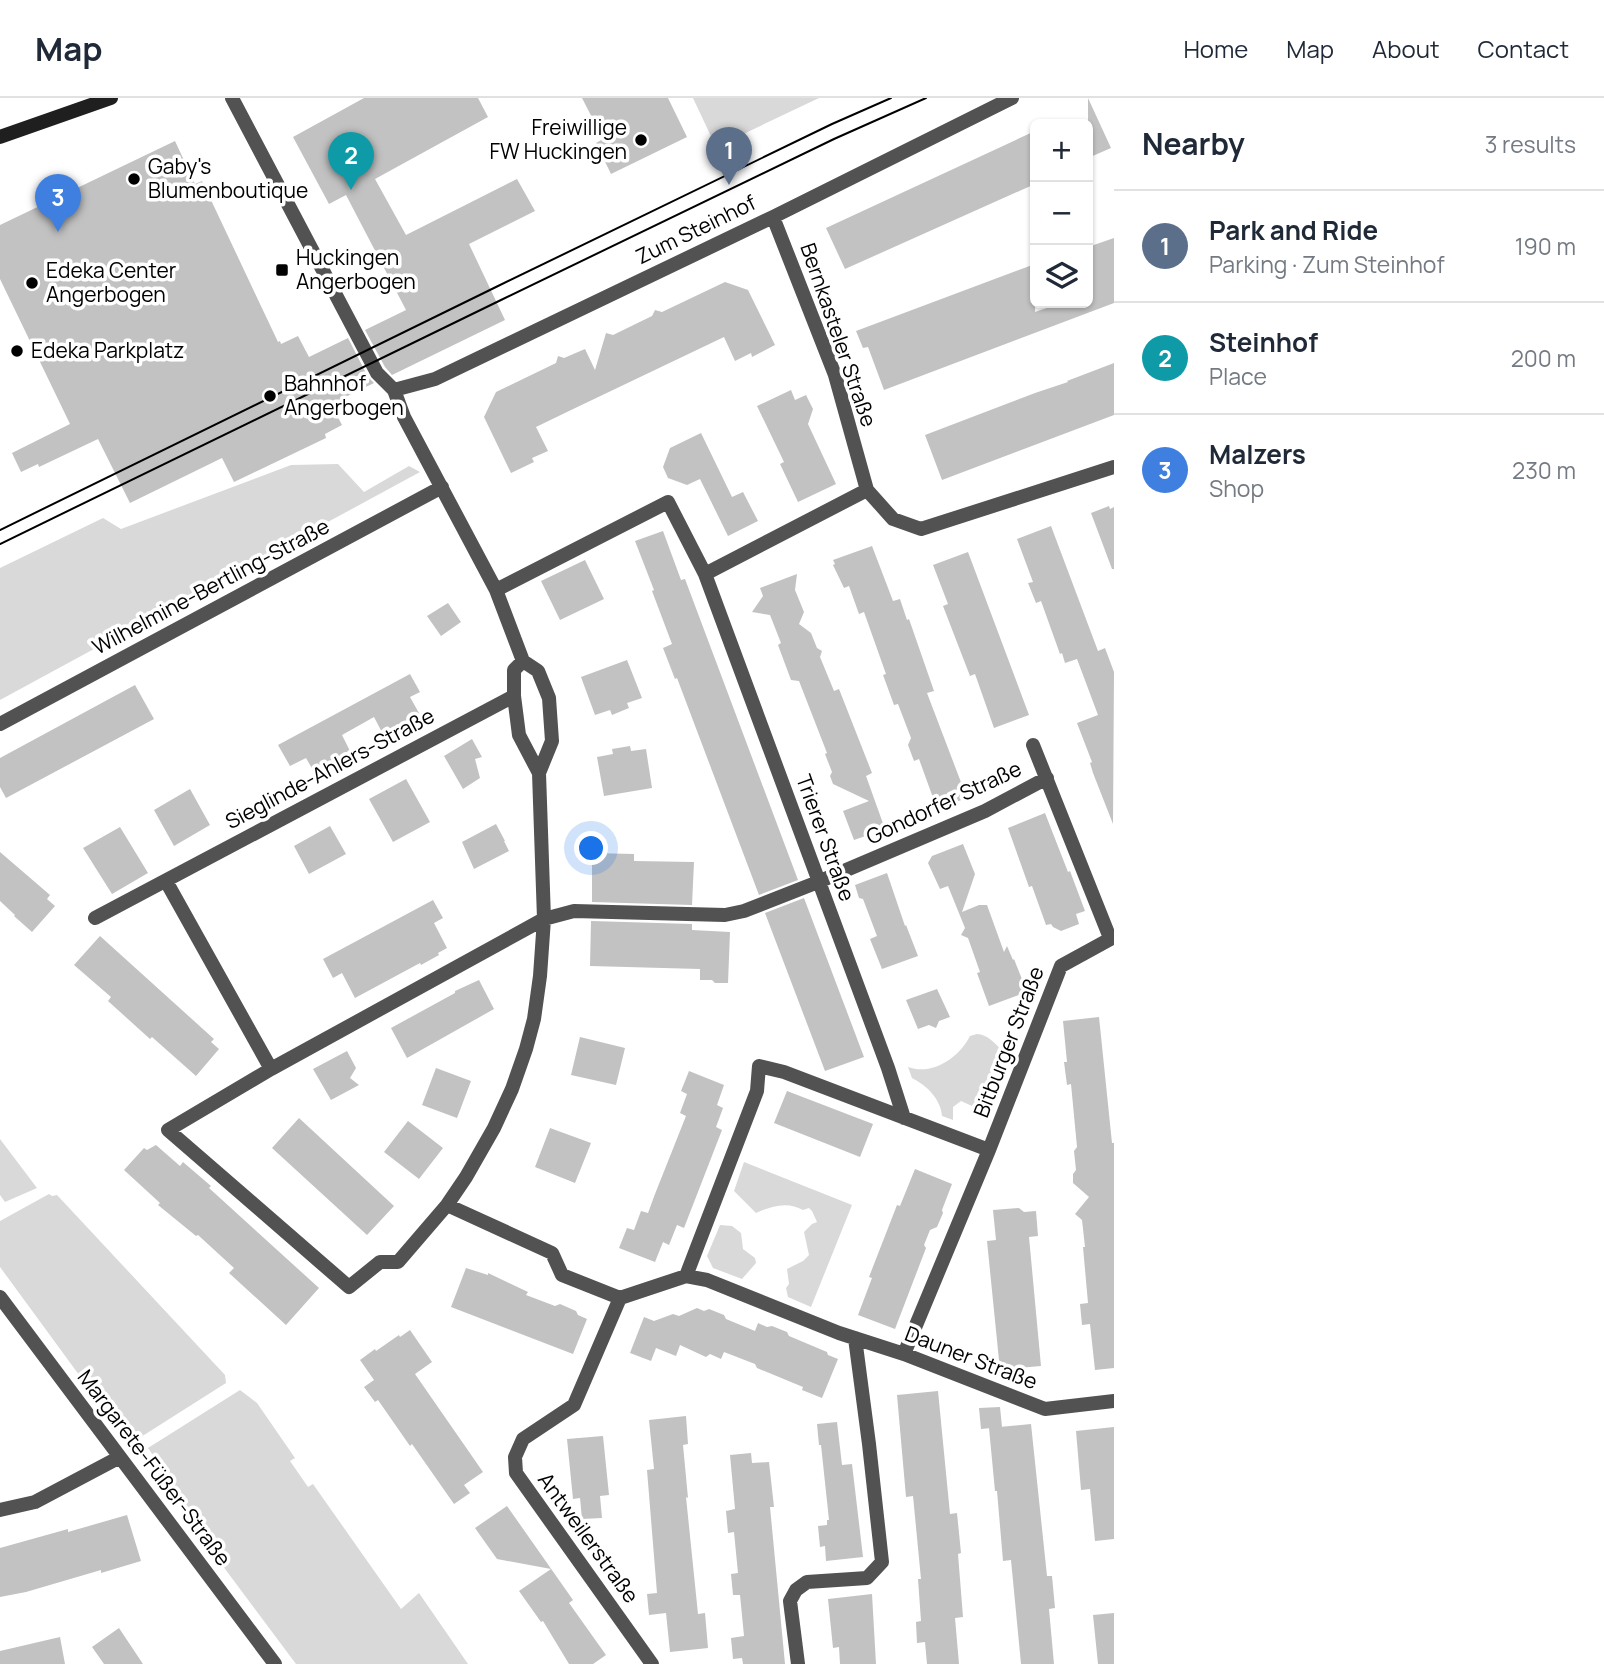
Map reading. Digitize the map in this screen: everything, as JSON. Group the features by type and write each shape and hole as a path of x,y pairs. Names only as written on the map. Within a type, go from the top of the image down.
{"main road":[{"path":"0,137 111,98"}],"street":[{"path":"232,98 377,373 394,390 404,417 496,590 523,661 538,671 549,698 552,741 539,773 544,919 534,1019 512,1089 494,1128 466,1177 447,1205 398,1262 380,1262 349,1287 168,1130 271,1069 544,919"},
{"name":"Zum Steinhof","path":"394,390 435,379 1013,98"},
{"name":"Bernkasteler Straße","path":"773,217 835,375 867,491 893,519 921,529 1114,467"},
{"name":"Wilhelmine-Bertling-Straße","path":"0,724 442,487"},
{"path":"705,574 867,491"},
{"name":"Trierer Straße","path":"496,590 668,502 705,574 888,1068 904,1118"},
{"path":"523,661 514,670 519,735 539,773"},
{"name":"Sieglinde-Ahlers-Straße","path":"95,918 514,696"},
{"name":"Gondorfer Straße","path":"1033,746 1112,938"},
{"name":"Gondorfer Straße","path":"544,919 574,911 725,915 744,911 985,811 1047,778"},
{"path":"166,881 271,1069"},
{"name":"Bitburger Straße","path":"904,1354 989,1150 1061,965 1112,938"},
{"name":"Bitburger Straße","path":"686,1276 757,1091 759,1066 784,1072 989,1150"},
{"path":"447,1205 552,1253 562,1275 620,1298 686,1276"},
{"name":"Dauner Straße","path":"686,1276 707,1280 1045,1409 1114,1401"},
{"name":"Margarete-Füßer-Straße","path":"0,1297 275,1664"},
{"name":"Antweilerstraße","path":"620,1298 574,1405 523,1439 515,1457 516,1473 652,1664"},
{"path":"798,1664 790,1601 796,1590 807,1582 867,1578 882,1562 855,1338"},
{"path":"0,1510 35,1502 120,1457"}],"shaded area":[{"path":"693,98 819,98 716,147"},
{"path":"338,464 364,492 409,466 420,472 0,700 0,568 103,518 121,529 291,465"},
{"path":"977,1034 988,1038 1003,1052 1000,1066 982,1105 972,1106 961,1101 953,1107 953,1120 942,1116 936,1098 912,1078 908,1067 926,1069 944,1063 959,1051 970,1036"},
{"path":"0,1139 37,1188 5,1202 0,1195"},
{"path":"744,1162 852,1205 811,1307 788,1297 786,1288 789,1284 787,1269 809,1255 804,1232 817,1222 812,1211 809,1208 803,1210 785,1205 756,1213 734,1191"},
{"path":"49,1194 57,1195 225,1375 226,1383 133,1442 126,1439 0,1267 0,1221"},
{"path":"720,1225 732,1226 741,1233 743,1249 755,1258 756,1263 742,1279 713,1268 707,1256"},
{"path":"240,1390 257,1403 295,1458 290,1461 308,1487 313,1484 401,1609 419,1593 468,1664 296,1664 152,1471 159,1464 148,1448"}],"building":[{"path":"364,98 478,98 488,117 375,179 406,235 517,179 535,211 469,244 505,320 392,375 365,330 406,310 346,195 329,204 293,137"},
{"path":"582,98 668,98 687,137 611,174 596,143 603,139"},
{"path":"1088,98 1111,148 1093,156 1093,119 1088,119"},
{"path":"1030,133 1030,186 845,269 826,228"},
{"path":"175,141 195,184 202,181 278,342 281,344 298,336 309,357 348,338 368,377 374,383 331,404 342,425 325,434 326,438 234,482 222,458 130,503 98,439 39,467 38,464 21,472 12,453 70,424 0,279 0,225"},
{"path":"1114,238 1114,303 884,390 868,347 863,348 856,331 1030,266 1030,308 1035,308 1035,312 1047,308 1093,308 1093,245"},
{"path":"725,282 748,290 775,345 752,357 751,353 735,361 724,337 536,427 548,451 532,458 534,462 511,473 484,417 496,392 556,363 558,356 564,358 585,349 595,370 606,333 613,335 652,316 655,310 662,312"},
{"path":"1114,363 1114,415 942,480 925,435"},
{"path":"791,390 795,400 806,395 813,409 808,424 836,484 798,502 780,464 784,462 757,406"},
{"path":"701,433 732,497 743,492 758,521 728,536 700,479 687,485 668,478 663,467 670,448"},
{"path":"1109,506 1110,509 1114,507 1114,569 1091,513"},
{"path":"1051,526 1098,651 1105,648 1114,672 1113,824 1077,723 1098,715 1077,659 1065,663 1041,601 1036,603 1028,583 1033,582 1017,539"},
{"path":"663,531 681,580 685,579 798,880 759,895 677,678 675,679 663,648 672,644 635,541"},
{"path":"872,546 893,601 900,599 907,620 909,619 934,691 927,693 967,798 945,809 936,806 919,759 914,761 908,745 911,738 898,704 894,705 864,612 859,614 849,586 844,588 833,565 833,560"},
{"path":"968,552 1029,715 994,728 975,674 970,676 943,606 948,604 933,565"},
{"path":"585,560 604,599 560,620 541,581"},
{"path":"797,574 795,590 804,612 799,624 811,633 817,648 822,651 820,657 834,691 839,689 872,773 866,776 885,829 854,840 843,811 869,801 833,784 830,776 832,772 825,754 827,753 799,681 791,680 770,615 752,612 763,596 760,588"},
{"path":"448,603 461,622 441,636 427,616"},
{"path":"627,660 642,698 627,703 629,708 612,715 610,710 595,715 581,677"},
{"path":"410,674 420,692 410,697 424,722 387,742 374,717 342,735 354,759 345,764 347,767 328,777 327,774 318,779 306,758 290,766 278,745"},
{"path":"135,685 154,719 6,798 0,787 0,758"},
{"path":"472,739 482,757 475,759 480,778 463,789 444,756"},
{"path":"630,746 631,751 646,749 652,788 604,796 597,757 613,754 612,749"},
{"path":"406,779 430,822 393,842 369,799"},
{"path":"190,789 210,825 174,846 154,810"},
{"path":"1045,813 1085,911 1076,914 1079,924 1061,931 1051,924 1046,925 1008,828"},
{"path":"496,824 509,851 474,869 462,842"},
{"path":"330,826 346,854 309,874 294,846"},
{"path":"120,827 148,873 112,894 83,848"},
{"path":"963,844 975,874 962,912 979,905 987,905 1004,952 1007,946 1027,992 989,1006 968,938 961,935 965,928 948,886 940,889 928,863 932,856"},
{"path":"0,852 50,895 47,899 55,906 32,932 0,901"},
{"path":"592,853 634,854 634,861 694,862 692,905 592,902"},
{"path":"887,873 918,956 882,969 870,939 877,936 855,885"},
{"path":"804,898 864,1057 825,1071 765,913"},
{"path":"433,900 443,918 434,923 447,948 438,953 439,955 355,998 342,973 333,978 323,959"},
{"path":"591,921 692,924 692,930 730,932 728,983 700,980 700,969 590,966"},
{"path":"100,936 214,1039 211,1042 219,1049 196,1076 108,1001 111,997 74,965"},
{"path":"479,980 494,1009 407,1058 391,1028"},
{"path":"937,989 950,1017 939,1021 936,1028 929,1025 918,1029 906,1000"},
{"path":"1099,1017 1114,1143 1114,1368 1095,1370 1090,1324 1082,1325 1080,1304 1088,1303 1085,1247 1082,1220 1075,1214 1089,1197 1073,1183 1076,1170 1074,1151 1077,1147 1071,1084 1067,1085 1064,1062 1067,1062 1063,1021"},
{"path":"580,1037 625,1048 616,1085 571,1075"},
{"path":"347,1051 356,1068 350,1078 359,1085 331,1100 313,1069"},
{"path":"436,1068 471,1081 457,1118 422,1105"},
{"path":"689,1071 724,1085 717,1105 723,1108 716,1127 722,1130 684,1228 677,1225 669,1245 663,1242 655,1262 619,1248 627,1228 634,1230 641,1211 648,1213 686,1116 680,1113 687,1094 681,1091"},
{"path":"787,1091 873,1124 860,1157 774,1123"},
{"path":"299,1118 394,1206 367,1235 272,1148"},
{"path":"408,1121 443,1148 419,1179 384,1152"},
{"path":"550,1128 591,1143 575,1183 535,1167"},
{"path":"156,1145 180,1166 183,1162 211,1186 209,1188 319,1288 286,1325 229,1273 234,1268 198,1235 158,1205 160,1203 124,1170 144,1148 147,1150"},
{"path":"915,1169 952,1184 937,1227 930,1230 924,1245 926,1248 895,1329 858,1315 872,1278 869,1277 897,1205 900,1206"},
{"path":"1019,1208 1024,1212 1036,1211 1038,1236 1029,1237 1041,1366 1018,1368 1019,1379 1001,1380 987,1241 996,1240 993,1210"},
{"path":"466,1268 488,1273 528,1292 526,1295 555,1306 560,1304 587,1319 573,1354 451,1307"},
{"path":"697,1308 704,1311 709,1309 755,1331 758,1323 772,1326 838,1359 822,1398 757,1368 755,1364 724,1352 721,1359 710,1354 706,1357 680,1345 676,1356 656,1348 651,1361 630,1353 644,1317 654,1321 673,1314 679,1316"},
{"path":"410,1330 432,1362 415,1374 483,1472 464,1485 470,1493 454,1504 412,1444 410,1446 378,1400 375,1402 364,1387 374,1380 360,1360"},
{"path":"938,1391 950,1514 957,1513 961,1553 958,1554 963,1617 955,1618 959,1664 927,1664 925,1642 917,1643 916,1622 921,1621 918,1579 921,1579 913,1496 906,1497 897,1395"},
{"path":"1000,1407 1002,1427 981,1429 979,1408"},
{"path":"686,1416 688,1444 683,1445 688,1498 686,1497 698,1614 705,1613 708,1648 670,1652 666,1613 649,1615 647,1594 657,1593 647,1470 654,1469 649,1420"},
{"path":"837,1422 842,1465 852,1464 863,1557 826,1561 825,1546 820,1547 818,1526 827,1525 829,1520 817,1424"},
{"path":"1031,1424 1047,1576 1052,1576 1055,1608 1049,1609 1054,1664 1021,1664 1011,1560 1003,1561 995,1491 989,1428"},
{"path":"1114,1427 1114,1539 1095,1541 1090,1489 1081,1490 1076,1431"},
{"path":"603,1436 609,1495 600,1496 602,1518 582,1519 580,1498 573,1499 567,1439"},
{"path":"751,1453 752,1463 769,1462 774,1507 770,1507 785,1664 743,1664 742,1658 733,1659 731,1638 744,1636 740,1595 733,1595 731,1574 738,1573 734,1532 728,1533 726,1511 735,1509 730,1455"},
{"path":"507,1506 573,1600 569,1603 606,1655 593,1664 569,1664 543,1621 541,1622 519,1591 551,1569 497,1559 475,1528"},
{"path":"127,1515 141,1561 0,1597 0,1548"},
{"path":"872,1594 876,1664 840,1664 839,1647 833,1648 828,1599"},
{"path":"1114,1613 1114,1664 1098,1664 1093,1615"},
{"path":"119,1628 143,1664 104,1664 92,1647"},
{"path":"60,1637 65,1664 0,1664 0,1651"}],"tram line":[{"path":"0,530 832,124 891,98"},
{"path":"0,544 834,139 926,98"}],"place":[{"name":"Freiwillige FW Huckingen","path":"641,140"},
{"name":"Gaby's Blumenboutique","path":"134,179"},
{"name":"Park and Ride","path":"729,185"},
{"name":"Steinhof","path":"351,190"},
{"name":"Malzers","path":"58,232"},
{"name":"Huckingen Angerbogen","path":"282,270"},
{"name":"Edeka Center Angerbogen","path":"32,283"},
{"name":"Edeka Parkplatz","path":"17,351"},
{"name":"Bahnhof Angerbogen","path":"270,396"}]}
